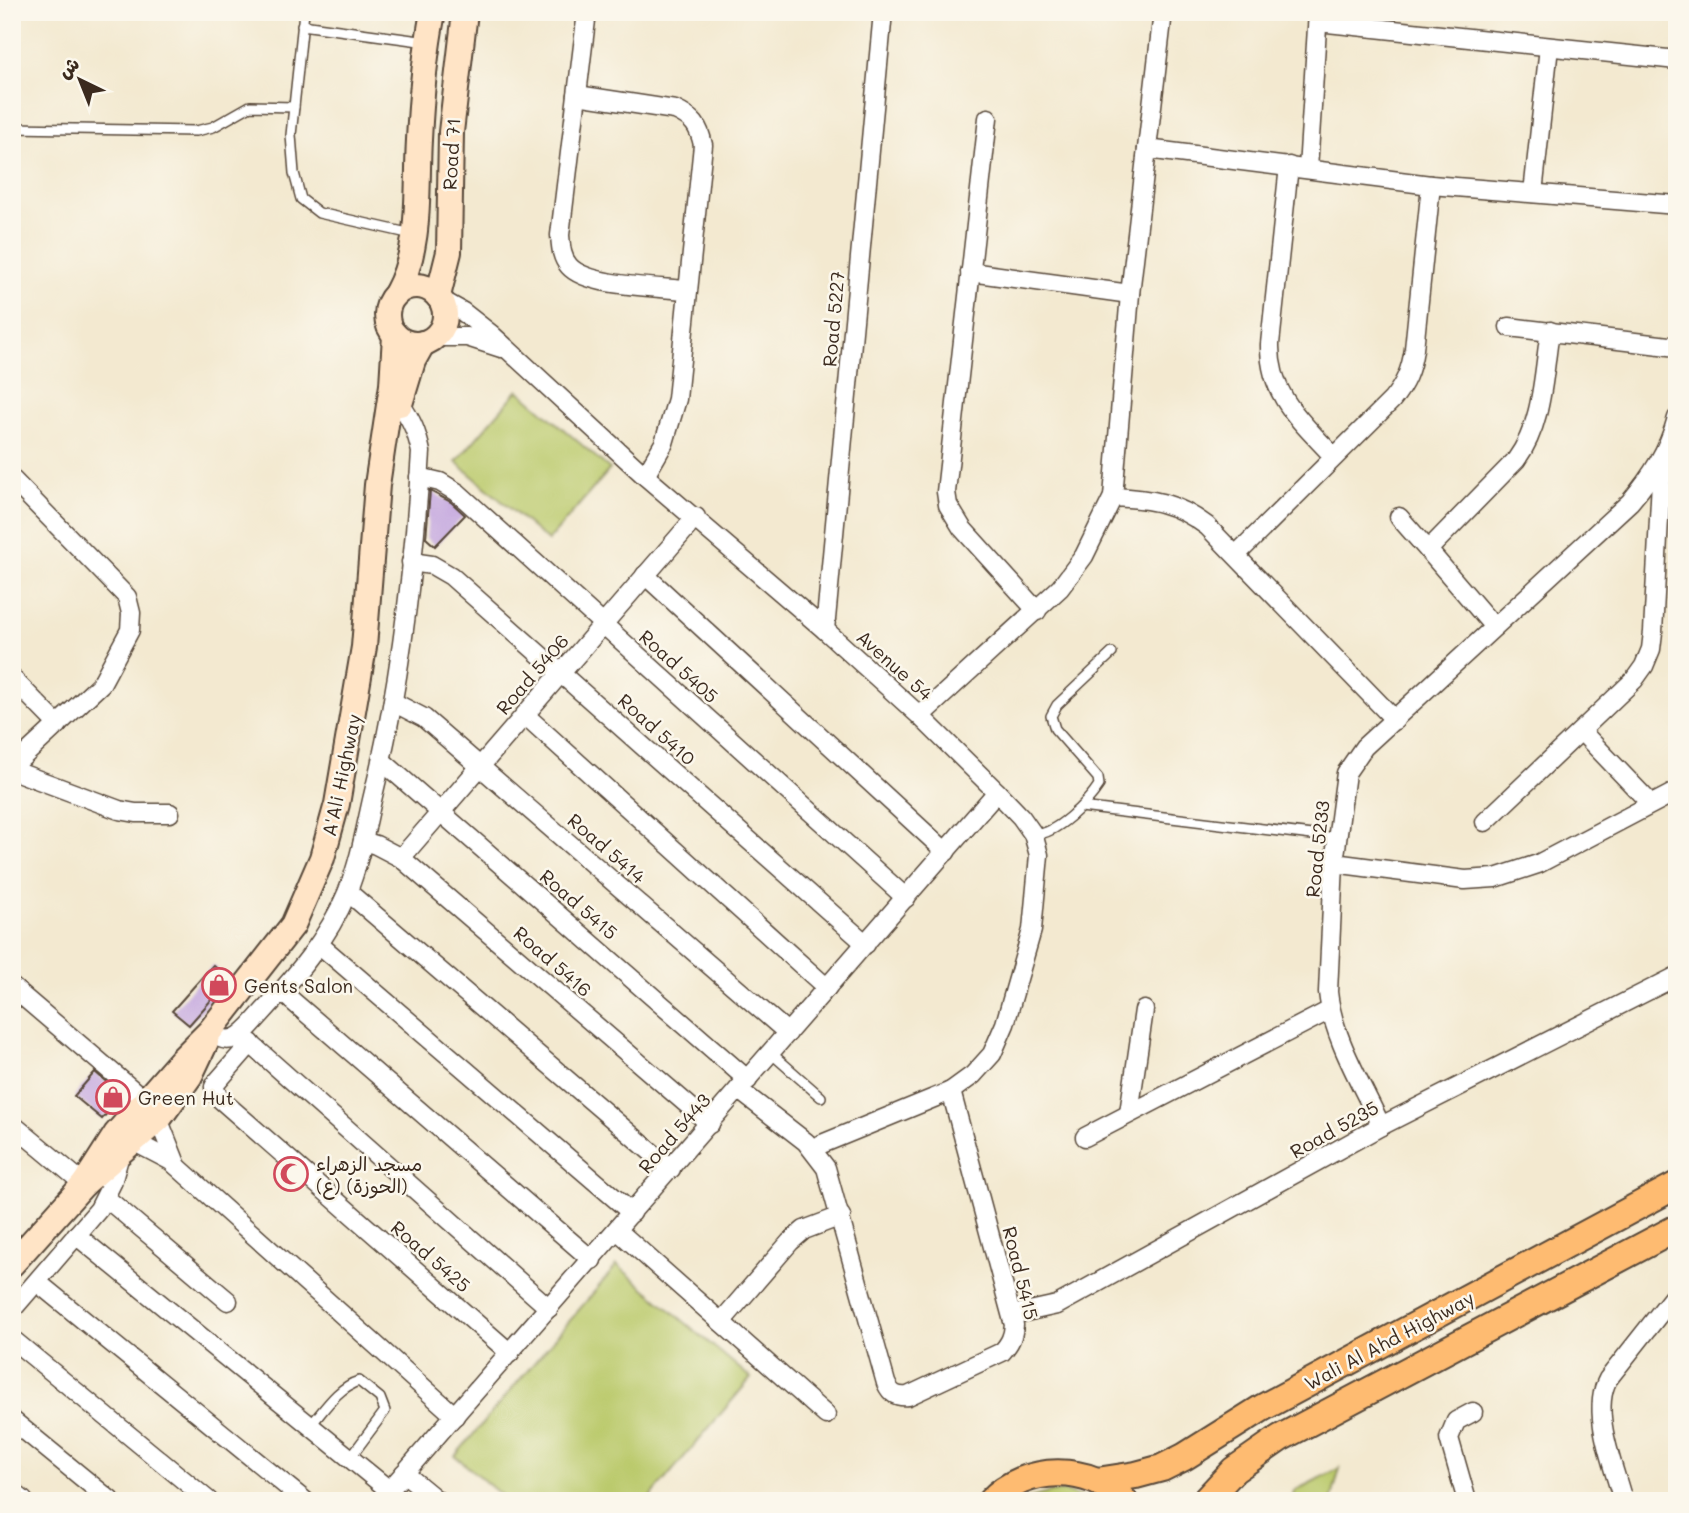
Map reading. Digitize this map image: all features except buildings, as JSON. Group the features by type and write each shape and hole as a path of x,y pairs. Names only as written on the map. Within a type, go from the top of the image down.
{"main road":[{"name":"Wali Al Ahd Highway","path":"1097,1481 1162,1468 1184,1457 1262,1408 1677,1185"},
{"name":"Wali Al Ahd Highway","path":"1205,1501 1234,1470 1280,1438 1677,1228"},
{"path":"990,1501 999,1492 1021,1479 1046,1473 1072,1474 1097,1481 1124,1501"}],"street":[{"name":"Road 71","path":"397,292 409,267 418,215 420,117 433,12"},
{"name":"Road 71","path":"439,297 449,252 451,132 465,12"},
{"path":"587,12 560,234 561,251 568,265 580,275 595,281 687,290"},
{"name":"Road 5227","path":"825,630 883,12"},
{"path":"920,716 1060,588 1084,556 1113,497 1130,294 1163,12"},
{"path":"1308,169 1318,17 1549,47 1677,60"},
{"path":"1533,193 1549,47"},
{"path":"577,95 675,110 690,117 700,129 703,145 677,399 664,443 645,476"},
{"path":"988,118 946,492 954,517 962,528 1037,611"},
{"path":"1147,149 1431,185 1677,205"},
{"path":"1289,166 1270,344 1272,370 1275,383 1288,406 1334,457"},
{"path":"1236,555 1404,385 1411,368 1431,185"},
{"path":"970,272 1130,294"},
{"path":"415,285 435,291 439,297 444,307 444,320 429,340 408,343 395,335 387,316 388,305 397,292 415,285"},
{"name":"Avenue 54","path":"439,297 463,312 645,476 825,630 920,716 998,792 1033,834"},
{"path":"1509,327 1677,346"},
{"path":"1428,551 1516,460 1527,445 1539,409 1550,331"},
{"name":"A'Ali Highway","path":"12,1264 152,1110 190,1076 201,1057 210,1031 293,925 322,858 337,804 364,647 377,485 392,386 395,335"},
{"name":"Avenue 54","path":"429,340 467,337 507,350"},
{"name":"A'Ali Highway","path":"377,485 390,456 400,404 413,361 429,340"},
{"path":"246,1039 320,945 348,892 382,761 404,624 421,452 411,418 400,404"},
{"name":"Road 5233","path":"1381,1126 1336,1030 1328,992 1334,863 1346,773 1364,747 1630,502 1648,481 1662,458 1677,418"},
{"path":"1485,822 1582,732 1634,680 1644,666 1651,649 1662,458"},
{"name":"Road 5405","path":"419,477 449,486 906,898"},
{"path":"12,479 127,597 131,613 131,630 101,684 12,768 119,810 170,813"},
{"path":"1113,497 1150,499 1171,504 1190,513 1207,526 1395,720"},
{"name":"Road 5406","path":"401,858 696,517"},
{"path":"1399,517 1494,627"},
{"name":"Road 5410","path":"411,562 432,565 451,576 866,944"},
{"path":"645,575 946,852"},
{"path":"12,678 58,725"},
{"name":"Road 5414","path":"393,702 424,718 788,1033"},
{"path":"525,715 827,988"},
{"path":"1582,732 1651,804"},
{"name":"Road 5415","path":"382,761 441,811 812,1148 826,1168 886,1383 890,1392 898,1397 908,1396 1002,1352 1013,1335 1012,1315 951,1091"},
{"path":"1334,863 1465,880 1495,878 1538,864 1677,791"},
{"name":"Road 5443","path":"385,1496 998,792"},
{"path":"812,1148 951,1091 974,1075 992,1054 1005,1024 1032,930 1039,855 1033,834"},
{"name":"Road 5416","path":"362,841 401,858 709,1124"},
{"path":"348,892 670,1168"},
{"path":"320,945 632,1213"},
{"name":"Road 5235","path":"1012,1315 1057,1305 1381,1126 1677,976"},
{"path":"12,987 152,1110 178,1168"},
{"path":"282,992 592,1260"},
{"path":"1129,1113 1144,1010"},
{"path":"1085,1137 1330,1010"},
{"path":"210,1031 217,1038 246,1039 550,1308"},
{"name":"Road 5425","path":"246,1039 214,1087 219,1098 510,1353"},
{"path":"12,1124 85,1184"},
{"path":"12,1310 99,1209 113,1183 125,1141 163,1156 178,1168 455,1416"},
{"path":"106,1198 228,1301"},
{"path":"60,1211 73,1239 350,1458 385,1496"},
{"path":"722,1322 797,1236 821,1222 841,1216"},
{"path":"617,1230 826,1415"},
{"path":"37,1282 305,1501"},
{"path":"1623,1501 1601,1418 1601,1394 1608,1379 1672,1298"},
{"path":"12,1339 209,1501"},
{"path":"1466,1501 1449,1438 1455,1421 1473,1412"},
{"path":"12,1420 111,1501"},
{"path":"404,1473 438,1501"},
{"path":"12,1491 24,1501"}],"lane":[{"path":"304,12 291,135 301,199 319,213 414,234"},
{"path":"302,25 429,43"},
{"path":"12,128 196,131 213,127 250,106 294,107"},
{"path":"1033,834 1041,835 1065,820 1097,789 1098,778 1055,729 1051,716 1057,705 1112,653"},
{"path":"1081,807 1337,838"},
{"path":"771,1053 821,1097"},
{"path":"310,1426 344,1388 359,1381 380,1398 385,1411 350,1458"}],"green space":[{"path":"518,390 610,469 548,541 456,462"},
{"path":"617,1265 751,1378 647,1501 508,1501 455,1456"},
{"path":"1340,1468 1331,1501 1292,1501 1294,1491"},
{"path":"1051,1492 1067,1492 1092,1501 1020,1501"}],"place":[{"name":"Gents Salon","path":"219,985"},
{"name":"Green Hut","path":"113,1097"},
{"name":"مسجد الزهراء (ع) (الحوزة)","path":"291,1174"}]}
